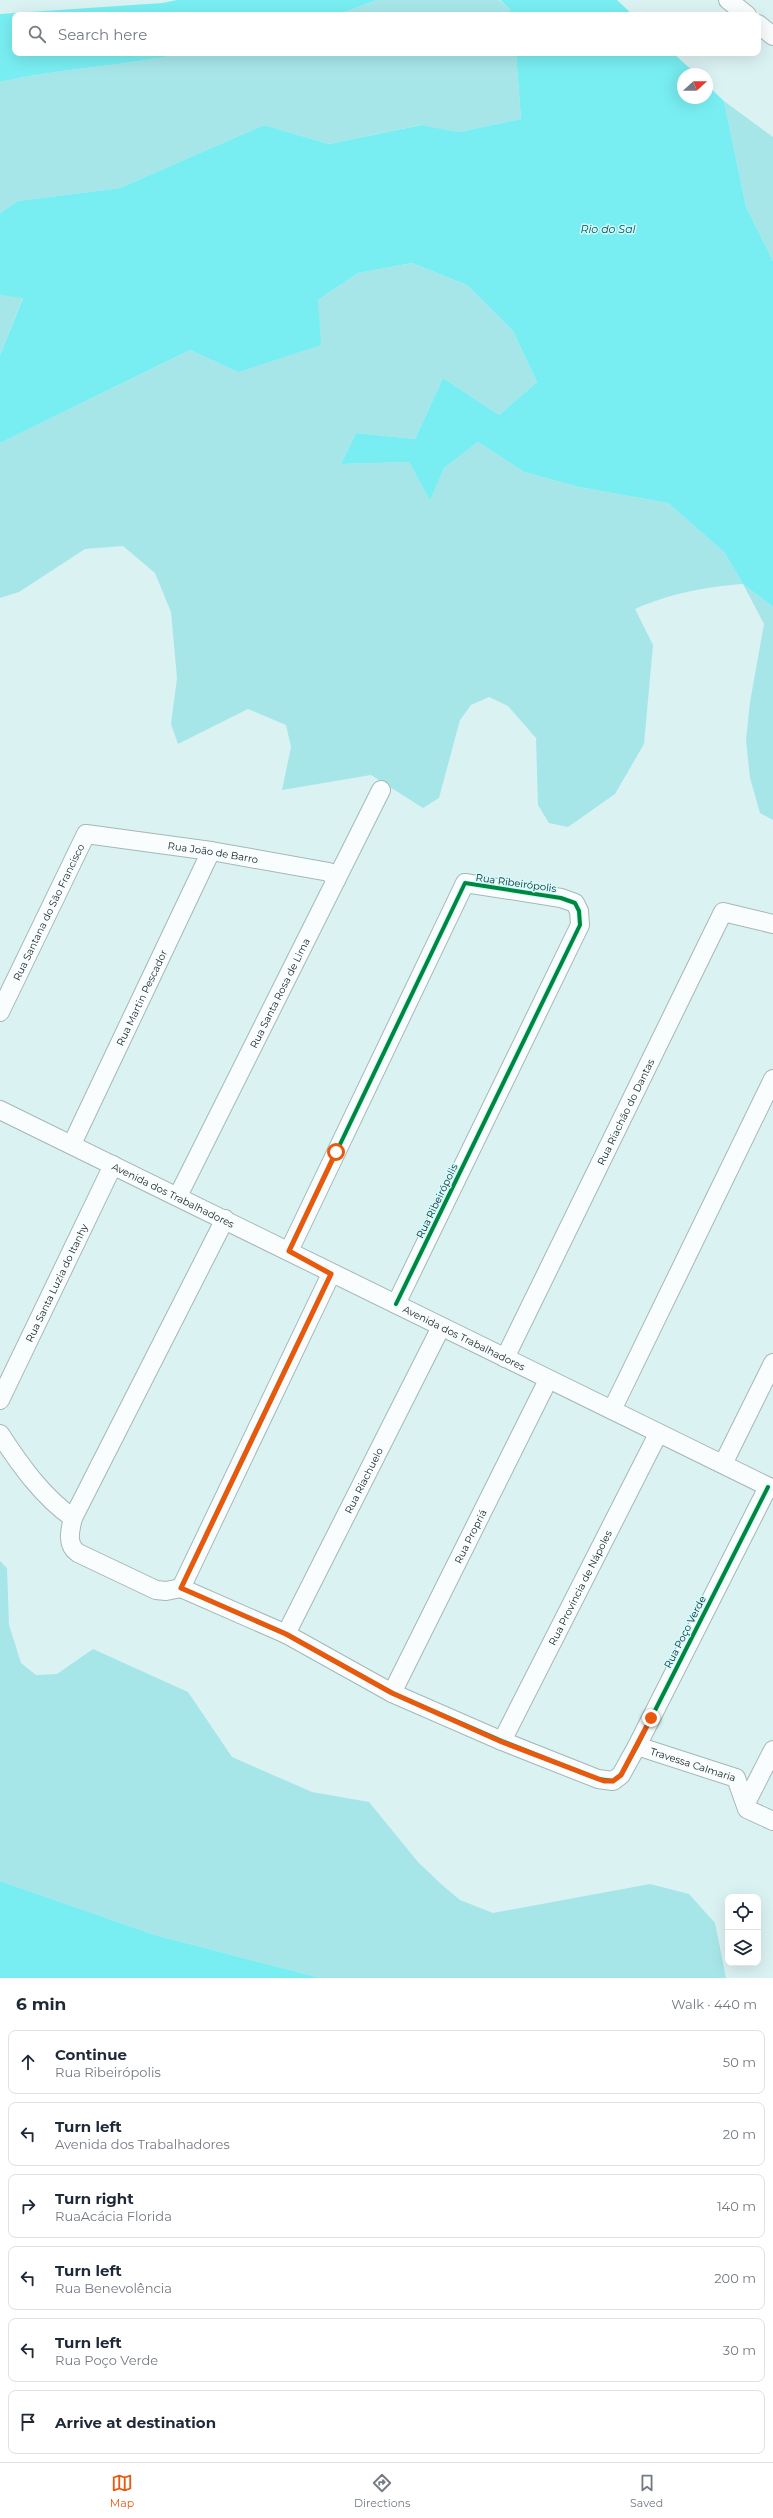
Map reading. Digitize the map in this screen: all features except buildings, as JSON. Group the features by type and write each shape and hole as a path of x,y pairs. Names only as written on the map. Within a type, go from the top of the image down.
{"street":[{"path":"728,0 743,12"},
{"path":"761,26 773,36"},
{"name":"Rua Santa Rosa de Lima","path":"178,1196 381,790"},
{"name":"Rua João de Barro","path":"86,834 211,851 329,872 336,880"},
{"name":"Rua Santana do São Francisco","path":"0,1012 86,834"},
{"name":"Rua Martin Pescador","path":"72,1144 211,851"},
{"name":"Rua Ribeirópolis","path":"289,1251 465,883 570,900 579,911 580,925 396,1304"},
{"name":"Rua Riachão do Dantas","path":"505,1358 723,912 773,924"},
{"path":"612,1410 773,1080"},
{"name":"Avenida dos Trabalhadores","path":"2,1114 72,1144 289,1251 331,1274 396,1304 770,1488"},
{"name":"Rua Santa Luzia do Itanhy","path":"0,1400 113,1165"},
{"path":"225,1219 73,1518 70,1540 76,1552 156,1590 171,1591 181,1588 286,1634 392,1693 502,1742"},
{"path":"181,1588 331,1274"},
{"name":"Rua Riachuelo","path":"286,1634 441,1327"},
{"path":"723,1464 773,1363"},
{"name":"Rua Propriá","path":"392,1693 548,1380"},
{"path":"0,1434 40,1489 54,1504 73,1518"},
{"name":"Rua Província de Nápoles","path":"502,1742 658,1434"},
{"name":"Rua Poço Verde","path":"502,1742 598,1779 613,1781 621,1775 770,1488"},
{"name":"Travessa Calmaria","path":"637,1746 736,1778 747,1809 773,1822"},
{"path":"746,1803 773,1750"}],"shaded area":[{"path":"377,0 499,0 510,9 510,12 344,12"},
{"path":"516,56 521,119 459,132 420,125 329,144 264,125 120,188 18,201 0,213 0,82 46,73 162,57"},
{"path":"724,101 773,137 773,261 746,207"},
{"path":"412,263 467,285 513,331 537,382 499,415 443,378 415,439 356,433 341,464 409,462 430,499 444,468 478,442 524,472 579,487 668,503 724,552 743,584 715,587 675,595 635,609 653,645 644,744 615,794 568,827 549,823 538,805 536,738 508,706 489,697 471,705 460,720 439,798 423,808 371,775 282,790 291,747 286,725 248,709 178,744 171,724 177,678 171,612 155,573 123,546 85,549 19,592 0,598 0,443 190,350 238,372 318,300 358,273"},
{"path":"0,295 23,297 0,355"},
{"path":"743,584 773,607 773,820 760,813 750,778 746,740 750,702 764,624"},
{"path":"0,1561 7,1568 9,1625 21,1663 36,1675 57,1674 93,1649 188,1692 232,1757 312,1792 369,1802 418,1862 441,1884 460,1900 493,1913 650,1884 689,1894 715,1923 726,1978 321,1978 155,1935 0,1881"}],"water":[{"path":"177,0 377,0 344,12 29,12 162,3"},
{"path":"500,0 617,0 630,12 510,12 510,9"},
{"path":"12,13 12,56 168,56 46,73 0,82 0,14"},
{"name":"Rio do Sal","path":"516,56 676,56 689,68 677,68 677,104 713,104 713,91 724,101 746,207 773,261 773,607 743,584 724,552 668,503 579,487 524,472 478,442 444,468 430,500 409,462 341,464 356,433 415,439 443,378 499,415 537,382 513,331 467,285 412,263 358,273 318,300 321,345 238,372 190,350 0,443 0,355 23,298 0,295 0,213 18,201 120,188 264,125 329,144 421,125 459,132 521,119"},
{"path":"0,1881 155,1935 321,1978 0,1978"}],"cycle path":[{"path":"289,1251 465,883 561,898 575,903 579,911 580,925 396,1304"},
{"path":"331,1274 181,1588 286,1634 392,1693 502,1741 598,1779 613,1781 621,1775 637,1746 768,1487"}],"route":[{"path":"336,1152 289,1251 331,1274 181,1588 286,1634 392,1693 502,1742 604,1781 613,1781 621,1775 651,1718"}]}
